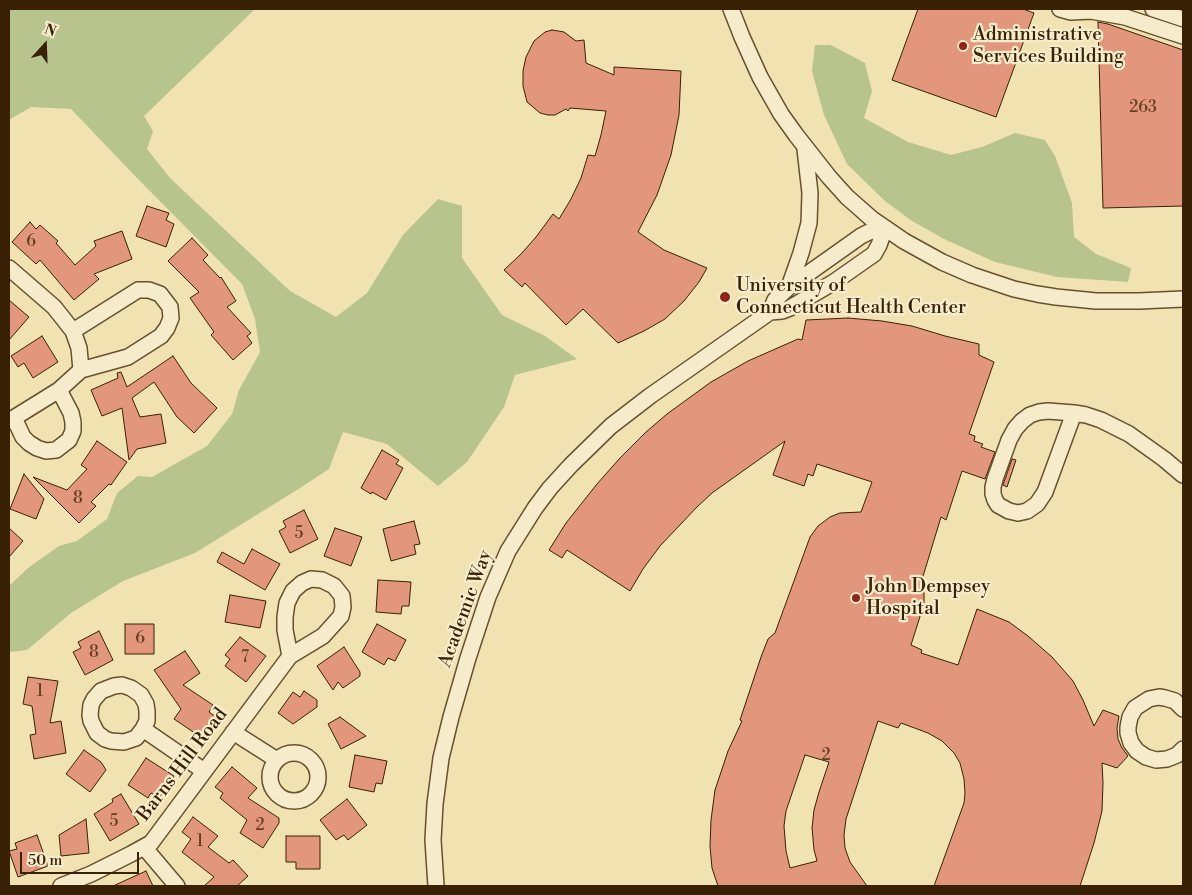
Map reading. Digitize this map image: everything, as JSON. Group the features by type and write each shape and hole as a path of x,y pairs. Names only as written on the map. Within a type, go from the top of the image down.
{"street":[{"path":"731,9 760,77 781,114 805,148 829,177 858,207 885,228 922,252 956,269 986,280 1014,289 1056,297 1096,301 1183,299"},
{"path":"1060,9 1067,12 1082,10 1125,17 1183,36"},
{"path":"1153,9 1183,19"},
{"name":"Academic Way","path":"789,287 809,223 810,194 805,148"},
{"name":"Academic Way","path":"770,312 775,300 789,287 861,236 885,228"},
{"name":"Academic Way","path":"436,886 434,804 445,739 465,667 488,597 513,543 535,508 550,488 605,431 650,396 770,312 790,308 834,282 874,254 885,228"},
{"path":"9,268 54,307 73,331 80,348 81,370"},
{"path":"58,390 71,413 73,431 69,440 56,450 46,451 29,443 11,419 58,390 81,370 128,358 162,336 171,318 170,307 160,294 149,290 138,290 73,331"},
{"path":"1074,413 1045,492 1037,504 1027,511 1018,513 1008,511 998,505 993,494 995,479 1009,440 1018,424 1039,412 1061,411 1074,413 1086,415 1101,420 1124,431 1183,475"},
{"name":"Barns Hill Road","path":"61,886 92,880 151,842 290,656 323,636 341,616 343,607 342,596 334,586 322,580 311,579 302,583 293,591 287,603 285,617 285,630 290,656"},
{"path":"1183,709 1175,701 1165,698 1149,699 1132,712 1128,727 1131,743 1137,751 1146,757 1156,760 1167,759 1177,755 1183,749"},
{"path":"144,729 204,771"},
{"path":"233,732 277,760"},
{"path":"144,846 177,886"}],"green space":[{"path":"9,9 255,9 144,116 153,131 147,149 170,178 290,291 336,317 367,293 403,235 438,199 462,206 462,258 502,315 545,336 577,359 515,375 504,407 467,462 438,486 387,444 343,432 329,469 195,553 123,581 71,613 27,650 9,652 9,586 28,568 59,546 77,541 107,519 117,493 138,476 152,477 207,446 232,414 239,390 260,352 255,319 242,284 71,109 31,107 9,120"},
{"path":"815,45 831,45 865,63 872,91 864,118 908,142 951,155 982,147 1015,133 1045,140 1055,156 1072,203 1074,237 1096,254 1131,268 1128,282 1057,277 995,262 944,239 912,221 885,201 847,164 824,115 812,71"}],"building":[{"name":"Administrative Services Building","path":"918,9 1023,9 1034,13 996,117 892,80"},
{"path":"1098,22 1183,50 1183,206 1103,208"},
{"path":"552,30 564,32 576,41 584,40 586,63 614,75 614,67 681,71 679,115 671,155 657,195 638,232 664,250 707,268 684,301 665,319 618,343 583,309 566,325 525,283 522,287 504,270 536,237 553,214 559,219 581,178 588,155 595,156 606,111 570,108 568,111 566,109 555,115 548,115 540,113 527,102 523,86 523,71 526,57 534,41 545,32"},
{"path":"147,206 169,213 166,220 174,224 166,247 136,236"},
{"path":"30,222 36,229 40,225 58,241 56,243 75,265 96,246 94,241 122,231 132,259 94,274 99,279 74,300 40,260 36,264 12,242"},
{"path":"192,238 208,255 203,260 221,277 236,301 227,307 251,333 247,336 252,343 233,360 211,335 214,332 190,298 199,292 168,261"},
{"path":"9,300 29,317 9,340"},
{"name":"John Dempsey Hospital","path":"848,318 912,326 979,344 979,355 994,362 969,434 975,436 974,441 983,444 981,447 995,452 985,479 962,471 946,520 941,517 921,583 924,593 924,604 911,645 922,650 921,653 958,665 977,609 1009,622 1052,657 1073,681 1094,726 1103,710 1119,716 1118,739 1128,756 1117,768 1102,763 1102,811 1080,886 934,886 964,803 964,779 960,763 954,753 942,741 928,733 901,723 898,728 878,721 846,819 844,835 845,848 850,862 867,886 718,886 712,868 710,846 715,790 728,751 742,721 740,720 761,657 768,639 775,633 810,537 818,526 830,517 840,513 861,512 872,482 817,464 813,476 808,474 804,486 773,475 785,441 712,493 697,507 660,546 630,591 567,550 562,558 549,550 566,523 597,484 646,432 711,382 748,361 798,339 802,340 806,320","holes":["805,755 829,762 814,810 812,828 817,861 790,868 786,851 784,826 786,811"]},
{"path":"42,336 58,362 33,378 24,363 18,367 11,356"},
{"path":"173,356 191,383 217,408 194,433 177,417 154,382 132,398 140,417 161,414 166,443 137,449 129,460 122,408 102,416 91,390 118,378 117,373 121,372 127,387"},
{"path":"97,441 127,462 111,485 109,484 91,502 96,506 79,523 33,477 67,490 87,469 81,465"},
{"path":"382,450 399,460 396,464 403,468 386,500 361,488"},
{"path":"1012,459 1016,460 1007,487 1003,485"},
{"path":"24,474 44,499 36,519 10,509"},
{"path":"304,510 318,539 290,553 279,531 286,527 283,521"},
{"path":"414,521 420,544 414,545 416,554 391,561 383,529"},
{"path":"9,528 23,541 9,557"},
{"path":"335,528 362,537 351,566 324,556"},
{"path":"252,549 280,564 265,590 217,562 222,552 244,564"},
{"path":"378,580 411,582 409,606 402,606 401,614 376,612"},
{"path":"230,595 266,601 260,628 225,622"},
{"path":"125,624 154,624 154,654 125,654"},
{"path":"377,624 406,640 395,661 388,658 384,665 362,652"},
{"path":"99,631 113,660 85,675 73,652 81,648 78,642"},
{"path":"240,637 266,656 246,682 225,666 230,659 225,655"},
{"path":"344,647 360,672 360,676 343,688 338,682 333,690 317,666"},
{"path":"185,651 200,673 183,685 213,705 209,712 216,717 202,738 174,719 181,709 154,670"},
{"path":"28,677 58,681 50,723 61,721 66,753 34,759 30,735 36,734 32,706 23,704"},
{"path":"304,691 317,700 317,707 293,724 278,713 293,692 300,697"},
{"path":"340,717 366,736 341,749 328,724"},
{"path":"84,750 101,762 106,770 90,792 66,774"},
{"path":"355,755 387,761 382,784 376,783 374,792 349,787"},
{"path":"146,758 174,776 159,798 151,793 148,798 128,785"},
{"path":"232,767 257,788 248,798 279,818 279,823 263,848 240,833 247,820 220,798 223,793 215,787"},
{"path":"121,794 139,824 110,841 94,814 113,802 112,799"},
{"path":"347,799 367,825 348,840 344,835 336,840 320,820"},
{"path":"193,817 218,836 208,847 229,863 233,860 248,876 237,886 204,886 214,877 182,852 191,839 182,832"},
{"path":"86,819 89,853 61,856 59,835"},
{"path":"37,835 48,866 18,877 9,851 17,849 15,843"},
{"path":"286,836 320,836 320,869 296,869 296,862 286,862"},
{"path":"146,871 153,886 113,886"}],"place":[{"name":"Administrative Services Building","path":"963,46"},
{"name":"University of Connecticut Health Center","path":"725,297"},
{"name":"John Dempsey Hospital","path":"856,598"}]}
